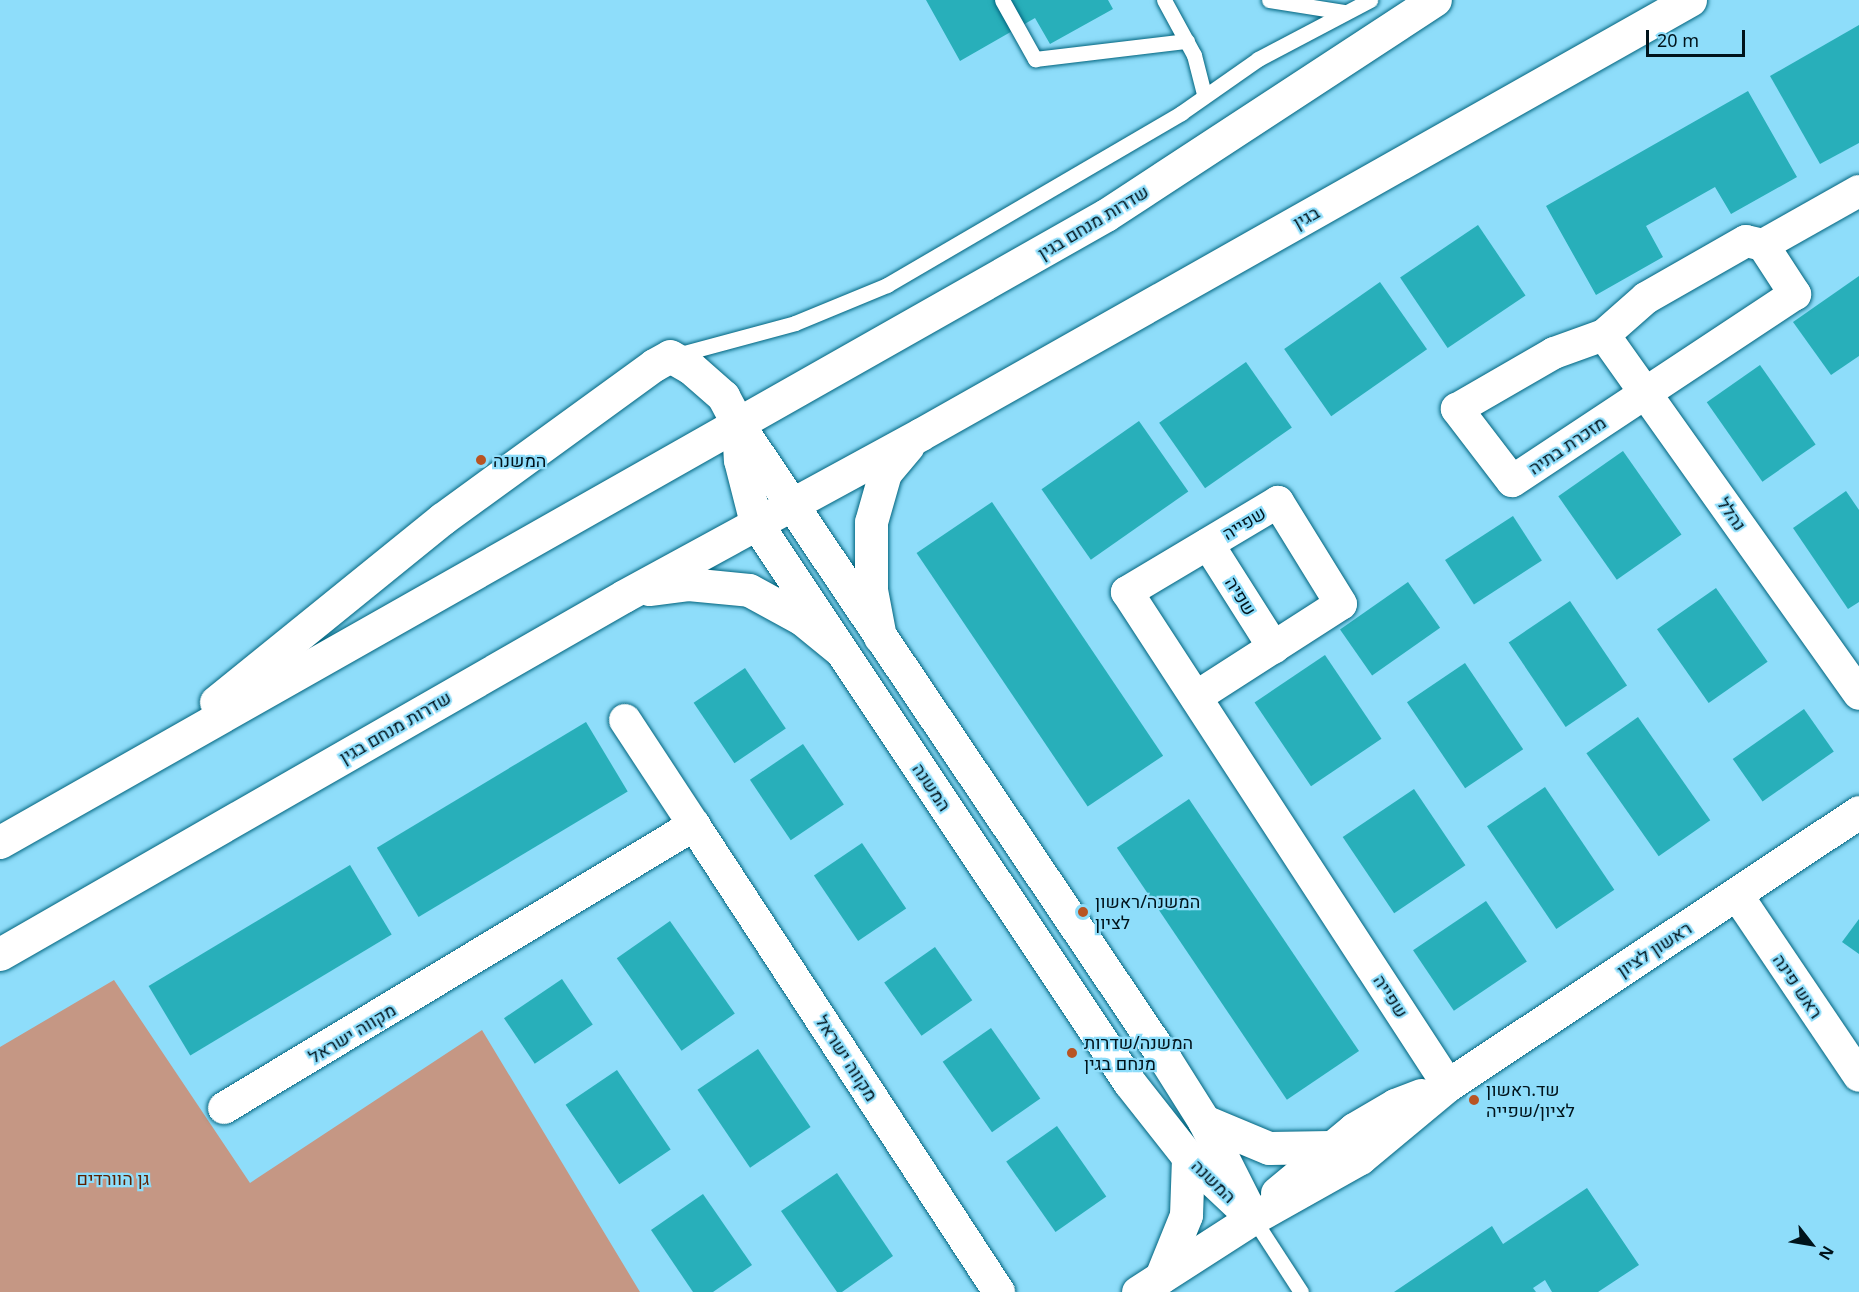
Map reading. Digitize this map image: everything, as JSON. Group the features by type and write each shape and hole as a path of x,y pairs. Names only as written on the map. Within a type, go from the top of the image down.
{"main road":[{"name":"שדרות מנחם בגין","path":"0,842 1106,215 1435,0"},
{"name":"בגין","path":"921,434 1690,0"},
{"path":"152,755 442,519 610,393 670,356 710,382 723,396 738,424 791,505"},
{"name":"המשנה","path":"738,424 740,460 756,523 1129,1082 1188,1157 1252,1218"},
{"name":"שדרות מנחם בגין","path":"0,954 624,596 921,434"},
{"path":"880,637 870,560 874,504 885,473 921,434"},
{"name":"המשנה","path":"791,505 1203,1121 1252,1218"},
{"path":"624,596 657,587 688,584 749,590 788,610 840,650"},
{"name":"ראשון לציון","path":"1150,1284 1252,1218 1360,1158 1448,1085 1859,812"},
{"name":"ראשון לציון","path":"1252,1218 1330,1147 1395,1105 1448,1085"},
{"path":"1203,1121 1269,1148 1330,1147"},
{"path":"1150,1284 1186,1215 1188,1157"}],"street":[{"name":"מזכרת בתיה","path":"1763,245 1795,294 1512,481 1456,409 1554,353 1604,335 1646,298 1746,241 1763,245 1859,191"},
{"name":"נהלל","path":"1604,335 1859,694"},
{"name":"שפייה","path":"1196,697 1341,604 1278,502 1127,592 1448,1085"},
{"name":"שפיה","path":"1208,544 1274,648"},
{"name":"מקווה ישראל","path":"625,720 999,1292"},
{"name":"מקווה ישראל","path":"224,1108 694,825"},
{"name":"ראש פינה","path":"1737,895 1859,1076"}],"lane":[{"path":"1002,0 1035,59 1187,41"},
{"path":"1164,0 1200,69 1204,94"},
{"path":"1269,0 1344,12"},
{"path":"670,356 795,323 860,299 1181,113 1204,94 1258,59 1370,0"},
{"path":"1252,1218 1301,1292"}],"green space":[{"name":"גן הוורדים","path":"114,980 250,1183 482,1030 640,1292 0,1292 0,1047"}],"building":[{"path":"926,0 1108,0 1113,9 1050,44 1035,18 960,61"},
{"path":"1859,25 1859,143 1820,164 1770,76"},
{"path":"1748,91 1797,177 1731,214 1715,187 1646,226 1663,257 1596,295 1546,206"},
{"path":"1478,225 1526,295 1448,348 1400,278"},
{"path":"1859,276 1859,356 1831,375 1793,322"},
{"path":"1380,282 1427,349 1331,416 1284,349"},
{"path":"1246,362 1292,428 1205,488 1159,423"},
{"path":"1760,365 1816,444 1762,482 1707,402"},
{"path":"1139,421 1188,491 1091,560 1042,489"},
{"path":"1623,451 1682,535 1617,580 1558,496"},
{"path":"1846,491 1859,510 1859,602 1848,609 1793,528"},
{"path":"992,502 1163,756 1088,807 917,553"},
{"path":"1513,516 1542,560 1474,605 1445,560"},
{"path":"1408,582 1440,628 1372,675 1340,630"},
{"path":"1716,588 1768,662 1709,703 1657,629"},
{"path":"1570,601 1627,686 1566,727 1509,642"},
{"path":"1325,655 1381,739 1311,786 1255,703"},
{"path":"1465,663 1523,749 1465,788 1407,702"},
{"path":"745,668 786,729 734,763 694,703"},
{"path":"1804,709 1834,752 1763,801 1733,759"},
{"path":"1638,717 1710,820 1659,856 1586,753"},
{"path":"586,722 628,791 419,917 377,848"},
{"path":"803,744 844,805 791,840 750,780"},
{"path":"1545,787 1614,890 1556,929 1487,826"},
{"path":"1414,789 1465,865 1394,913 1343,837"},
{"path":"1189,799 1359,1051 1287,1100 1117,848"},
{"path":"862,843 906,908 858,941 814,875"},
{"path":"350,865 392,934 190,1055 149,986"},
{"path":"1486,901 1527,962 1454,1011 1413,950"},
{"path":"1859,919 1859,954 1842,942"},
{"path":"670,921 735,1014 682,1051 617,958"},
{"path":"935,947 972,1000 921,1036 884,983"},
{"path":"562,979 593,1025 535,1064 504,1018"},
{"path":"991,1028 1040,1098 992,1132 943,1062"},
{"path":"758,1049 811,1127 750,1168 697,1090"},
{"path":"617,1070 671,1150 619,1184 566,1105"},
{"path":"1057,1126 1106,1196 1056,1232 1006,1162"},
{"path":"837,1173 893,1256 842,1292 837,1292 781,1211"},
{"path":"1587,1188 1639,1265 1598,1292 1552,1292 1545,1280 1533,1288 1536,1292 1394,1292 1492,1226 1503,1244"},
{"path":"703,1194 752,1265 713,1292 693,1292 651,1230"}],"place":[{"name":"המשנה","path":"481,460"},
{"name":"המשנה/ראשון לציון","path":"1083,912"},
{"name":"המשנה/שדרות מנחם בגין","path":"1072,1053"},
{"name":"שד.ראשון לציון/שפייה","path":"1474,1100"}]}
